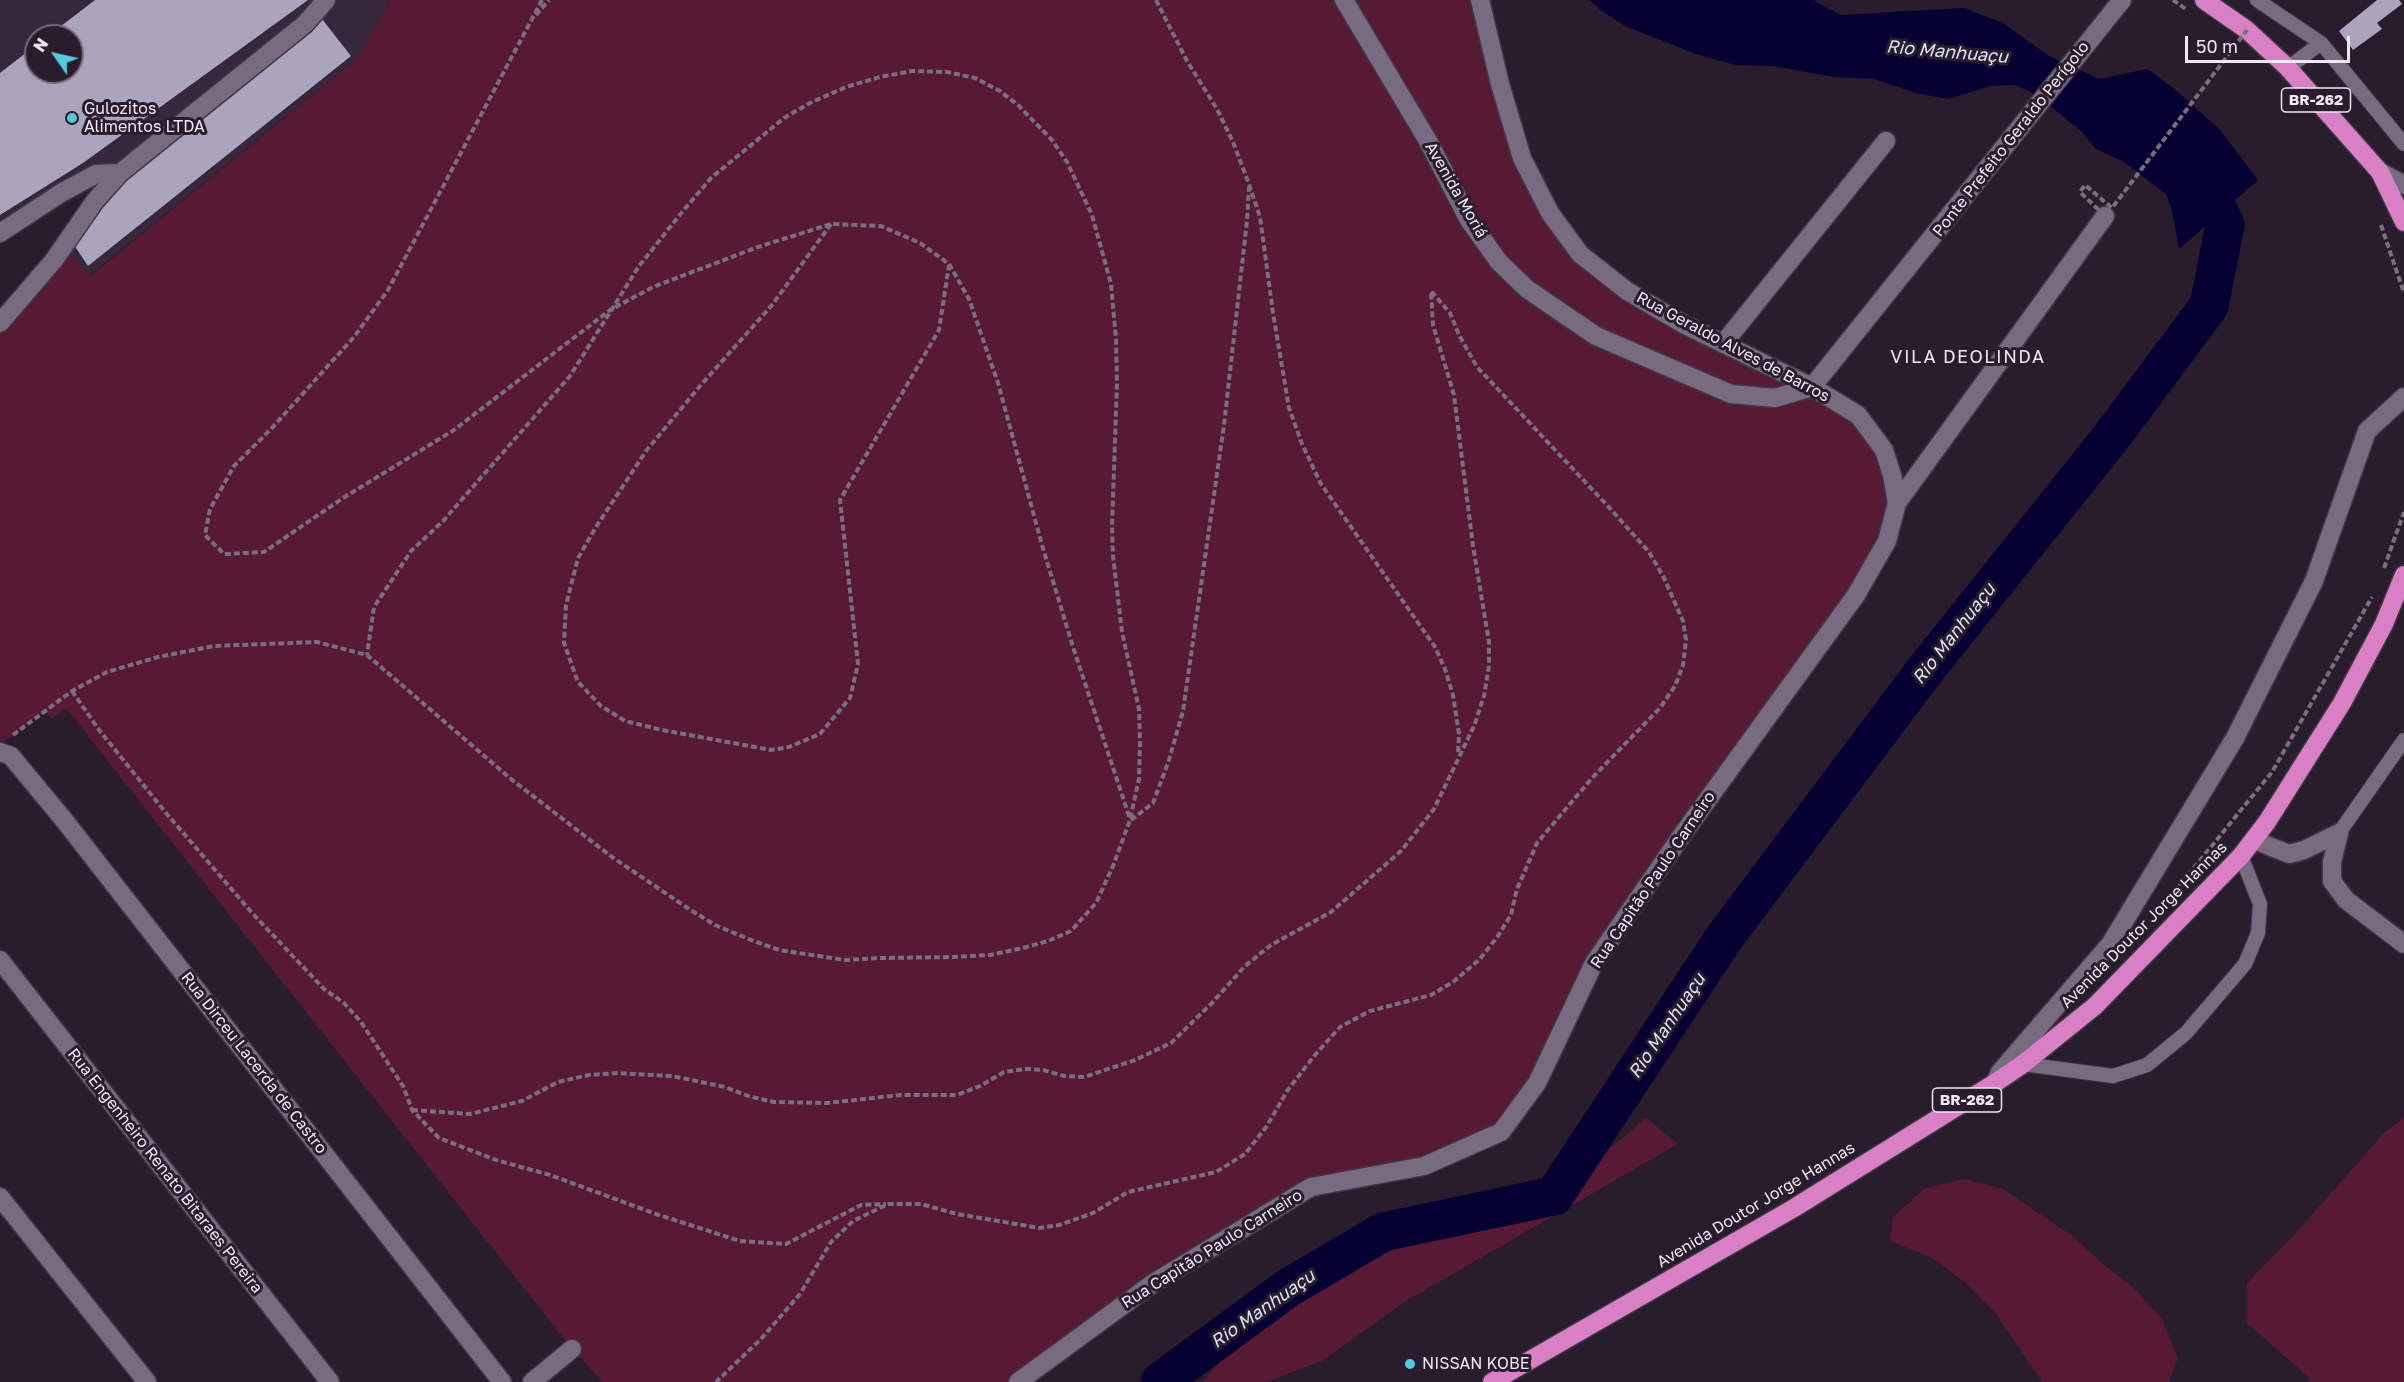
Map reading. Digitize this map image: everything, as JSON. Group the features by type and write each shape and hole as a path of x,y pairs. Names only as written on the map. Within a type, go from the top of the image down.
{"highway":[{"name":"BR-262","path":"2204,0 2247,30 2288,68 2380,172 2404,222"},
{"name":"Avenida Doutor Jorge Hannas","path":"1492,1382 1794,1208 1995,1083 2023,1064 2095,1006 2254,840 2304,766 2342,703 2384,624 2404,575"}],"street":[{"path":"0,323 54,260 95,201 120,173 304,24 326,0"},
{"name":"Avenida Moriá","path":"1344,0 1428,141 1469,220 1499,262 1527,289 1596,336 1731,394 1775,398 1812,387"},
{"name":"Rua Geraldo Alves de Barros","path":"1480,0 1500,84 1522,158 1550,213 1580,254 1627,291 1723,344 1812,387 1858,416 1884,450 1892,475 1897,503"},
{"name":"Ponte Prefeito Geraldo Perígolo","path":"1812,387 2122,0"},
{"path":"1723,344 1886,141"},
{"path":"2380,172 2404,185"},
{"path":"0,232 96,174 120,173"},
{"path":"1897,503 2105,216"},
{"path":"1995,1083 2000,1072 2111,943 2235,738 2314,581 2367,431 2404,397"},
{"name":"Rua Capitão Paulo Carneiro","path":"1018,1382 1152,1284 1311,1187 1424,1166 1501,1132 1537,1083 1594,963 1682,835 1856,595 1887,541 1897,503"},
{"name":"Rua Dirceu Lacerda de Castro","path":"4,745 502,1382"},
{"path":"2254,840 2289,854 2304,850 2339,833"},
{"path":"2339,833 2332,862 2332,881 2346,900 2404,944"},
{"name":"Rua Engenheiro Renato Bitaraes Pereira","path":"0,960 330,1382"},
{"path":"0,1197 147,1382"},
{"path":"532,1382 572,1349"}],"lane":[{"path":"2257,0 2321,43 2404,144"},
{"path":"2288,68 2321,43"},
{"path":"2339,833 2404,740"},
{"path":"2023,1064 2112,1076 2147,1065 2186,1033 2245,964 2258,933 2260,904 2241,856"}],"path":[{"path":"542,0 388,290 354,337 271,429 234,466 210,509 205,535 224,554 264,552 343,498 454,429 610,310 653,287 758,247 831,224 881,226 920,243 949,264 969,299 984,338 1042,545 1130,820"},
{"path":"532,21 549,0"},
{"path":"1156,0 1187,61 1225,125 1260,217 1289,408 1302,444 1321,483 1436,648 1453,695 1459,734 1458,756"},
{"path":"2173,0 2189,12"},
{"path":"2105,216 2080,192 2085,185 2112,208 2247,30"},
{"path":"2226,38 2245,51"},
{"path":"4,745 72,691 107,672 158,657 214,646 316,642 367,655 511,780 612,857 716,925 779,950 845,960 990,955 1048,941 1071,931 1096,903 1130,820 1139,779 1140,742 1138,708 1122,632 1113,556 1117,383 1111,284 1092,215 1067,162 1036,122 1000,91 975,78 947,72 912,71 880,77 846,87 784,118 711,178 639,266 570,376 443,521 411,551 374,607 367,655"},
{"path":"1130,820 1153,803 1169,760 1182,711 1224,425 1247,221 1249,184"},
{"path":"2378,216 2404,293"},
{"path":"831,224 772,305 646,451 578,558 566,605 564,643 578,682 601,706 625,721 771,750 789,747 820,734 850,698 858,664 840,500 939,330 949,264"},
{"path":"72,691 99,730 238,897 324,989 344,1003 361,1022 403,1086 412,1110 439,1138 496,1160 550,1175 656,1214 740,1241 786,1244 861,1205 921,1204 957,1214 1039,1228 1049,1227 1093,1213 1128,1192 1216,1172 1245,1154 1267,1126 1287,1091 1340,1027 1370,1011 1431,995 1453,982 1479,960 1498,936 1511,915 1517,889 1537,843 1592,778 1660,708 1675,686 1683,665 1686,640 1683,621 1676,601 1648,552 1526,416 1477,367 1450,313 1431,291 1434,325 1454,395 1473,546 1490,642 1484,696 1474,726 1434,809 1401,851 1331,912 1271,945 1245,966 1212,1003 1171,1042 1135,1060 1084,1077 1025,1069 1004,1072 980,1086 957,1095 901,1095 827,1103 774,1102 748,1096 725,1087 672,1076 618,1073 590,1075 558,1082 522,1101 470,1114 412,1110"},
{"path":"2379,579 2404,512"},
{"path":"2168,901 2272,772 2375,590"},
{"path":"716,1382 761,1340 800,1294 831,1242 853,1221 888,1204"}],"shaded area":[{"path":"0,0 390,0 358,58 89,276 63,246 119,174 95,175 0,233"},
{"path":"390,0 1480,0 1522,158 1580,254 1858,415 1892,475 1887,541 1682,835 1501,1132 1424,1166 1311,1187 1018,1382 603,1382 572,1349 66,708 52,719 45,711 0,745 0,323 63,246 90,276 358,58"},
{"path":"2404,1117 2404,1382 2310,1382 2307,1376 2247,1323 2247,1283 2303,1225 2384,1133"},
{"path":"1646,1118 1678,1144 1406,1301 1322,1361 1266,1382 1202,1382 1288,1288 1383,1232 1554,1196"},
{"path":"1963,1179 2003,1189 2071,1235 2135,1289 2163,1320 2178,1358 2169,1382 2042,1382 1997,1315 1966,1283 1932,1258 1890,1241 1893,1217 1924,1189"}],"water":[{"path":"1590,0 1813,0 1840,15 1963,8 2003,23 2047,55 2099,79 2148,69 2220,130 2258,180 2179,249 2172,210 2166,194 2124,162 2096,149 2082,132 2054,109 2029,91 2015,85 1990,86 1948,99 1916,93 1874,79 1835,77 1773,66 1736,65 1696,54 1625,26 1599,9"}],"building":[{"name":"Gulozitos Alimentos LTDA","path":"95,0 308,0 83,163 0,215 0,73 24,54 24,84 84,84 84,24 64,24"},
{"path":"2377,0 2399,0 2402,4 2377,23 2382,29 2353,50 2339,31"},
{"path":"322,19 351,56 88,266 74,245 118,185"}],"waterway":[{"name":"Rio Manhuaçu","path":"1160,1382 1288,1288 1383,1232 1554,1196 1724,938 1926,669 2112,436 2209,306 2225,225 2199,171 2194,166"}],"place":[{"name":"Gulozitos Alimentos LTDA","path":"72,118"},
{"name":"NISSAN KOBE","path":"1410,1364"}],"district":[{"name":"VILA DEOLINDA","path":"1968,357"}]}
